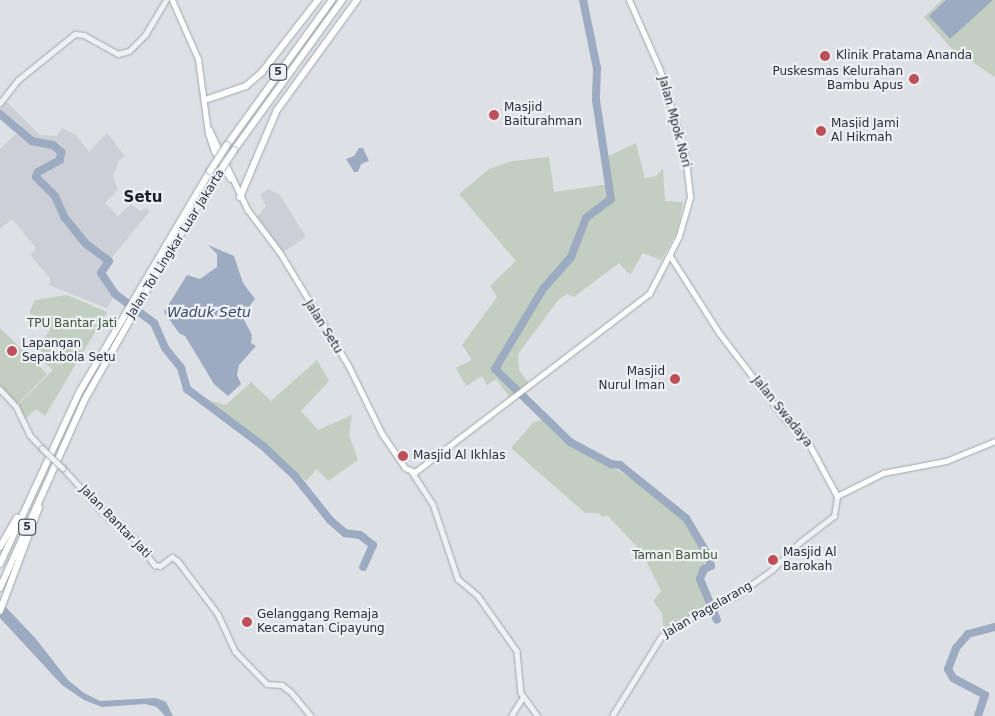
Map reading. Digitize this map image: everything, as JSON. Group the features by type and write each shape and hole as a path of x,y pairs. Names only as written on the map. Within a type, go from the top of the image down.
{"highway":[{"path":"205,100 246,86 262,72 318,0"},
{"name":"Jalan Tol Lingkar Luar Jakarta","path":"0,564 25,506 80,391 136,290 227,145 332,0"},
{"name":"Jalan Tol Lingkar Luar Jakarta","path":"0,587 52,468 129,319 234,150 342,0"},
{"path":"240,197 277,110 357,0"},
{"path":"236,188 244,185"},
{"path":"0,611 52,468"},
{"path":"0,547 25,506"}],"main road":[{"name":"Jalan Setu","path":"172,0 198,59 214,151 240,197 280,253 348,365 389,446 412,472"},
{"name":"Jalan Mpok Nori","path":"412,472 518,397 649,294 670,256 686,220 690,190 688,170 670,100 629,0"},
{"name":"Jalan Swadaya","path":"670,256 719,333 786,420 804,434 837,496"},
{"path":"837,496 883,473 946,461 995,441"}],"street":[{"path":"0,103 18,80 34,70 71,36 81,34 123,54 132,50 145,35 166,0"},
{"name":"Jalan Bantar Jati","path":"0,390 16,406 30,435 101,510 132,537 155,565 160,566 172,557 178,561 218,614 235,651 267,684 282,685 291,692 311,716"},
{"path":"412,472 433,504 458,579 478,596 519,654 519,685 523,697 538,716"},
{"name":"Jalan Pagelarang","path":"612,716 661,637 748,589 773,569 800,542 832,517 837,496"},
{"path":"511,716 523,697"}],"shaded area":[{"path":"6,101 40,135 57,136 62,128 76,135 89,152 107,133 125,156 119,160 113,176 118,190 105,203 118,216 131,204 140,211 145,208 150,211 100,272 114,296 107,308 49,285 50,278 30,255 36,248 12,219 0,229 0,149 17,133 0,117 0,106"},
{"path":"268,189 280,195 306,237 282,253 257,217 266,206 260,195"}],"green space":[{"path":"942,0 995,0 995,77 951,48 924,17"},
{"path":"636,143 645,178 656,176 663,168 665,201 683,202 677,232 661,260 643,253 630,275 619,263 574,297 567,294 559,299 518,354 519,370 529,384 510,398 496,379 487,385 482,376 466,386 456,368 472,360 462,345 497,297 490,286 516,261 459,194 489,169 512,161 549,157 554,192 609,184 607,157"},
{"name":"TPU Bantar Jati","path":"67,295 107,312 45,416 36,409 26,418 18,405 53,370 34,353 50,330 45,320 29,313 35,300"},
{"name":"Lapangan Sepakbola Setu","path":"0,328 47,374 17,405 0,388"},
{"path":"317,360 329,381 301,411 318,430 352,415 349,435 358,460 328,481 317,469 306,481 271,449 208,400 226,405 251,382 271,401"},
{"name":"Taman Bambu","path":"543,419 554,430 652,492 689,522 708,558 697,575 712,606 664,633 662,613 653,601 661,591 642,552 607,515 603,517 598,513 585,513 511,448 533,423"}],"water":[{"path":"946,0 993,0 950,39 929,16"},
{"path":"359,148 363,148 369,161 361,164 358,172 354,172 346,159 354,156"},
{"name":"Waduk Setu","path":"208,245 234,256 243,283 255,299 242,316 252,335 251,343 256,346 239,365 237,375 241,384 228,396 214,384 185,336 179,333 164,312 187,275 200,279 217,267 217,254"},
{"path":"0,601 36,639 68,680 84,693 100,701 156,698 166,702 173,716 165,716 157,707 145,704 102,707 84,700 62,685 0,618"}],"waterway":[{"path":"583,0 597,68 596,100 611,199 586,218 571,257 543,289 495,369 570,442 611,464 620,465 686,518 708,555 711,566 704,569 700,579 717,620"},
{"path":"0,114 32,141 53,145 61,152 60,160 38,172 36,177 55,196 65,218 85,243 109,261 101,273 115,294 154,323 165,348 181,368 187,389 263,446 295,476 330,520 345,533 360,535 373,545 363,567"},
{"path":"978,716 985,695 953,678 948,669 956,648 968,634 995,627"}],"place":[{"name":"Klinik Pratama Ananda","path":"825,56"},
{"name":"Puskesmas Kelurahan Bambu Apus","path":"914,79"},
{"name":"Masjid Baiturahman","path":"494,115"},
{"name":"Masjid Jami Al Hikmah","path":"821,131"},
{"name":"Lapangan Sepakbola Setu","path":"12,351"},
{"name":"Masjid Nurul Iman","path":"675,379"},
{"name":"Masjid Al Ikhlas","path":"403,456"},
{"name":"Masjid Al Barokah","path":"773,560"},
{"name":"Gelanggang Remaja Kecamatan Cipayung","path":"247,622"}],"district":[{"name":"Setu","path":"143,198"}]}
